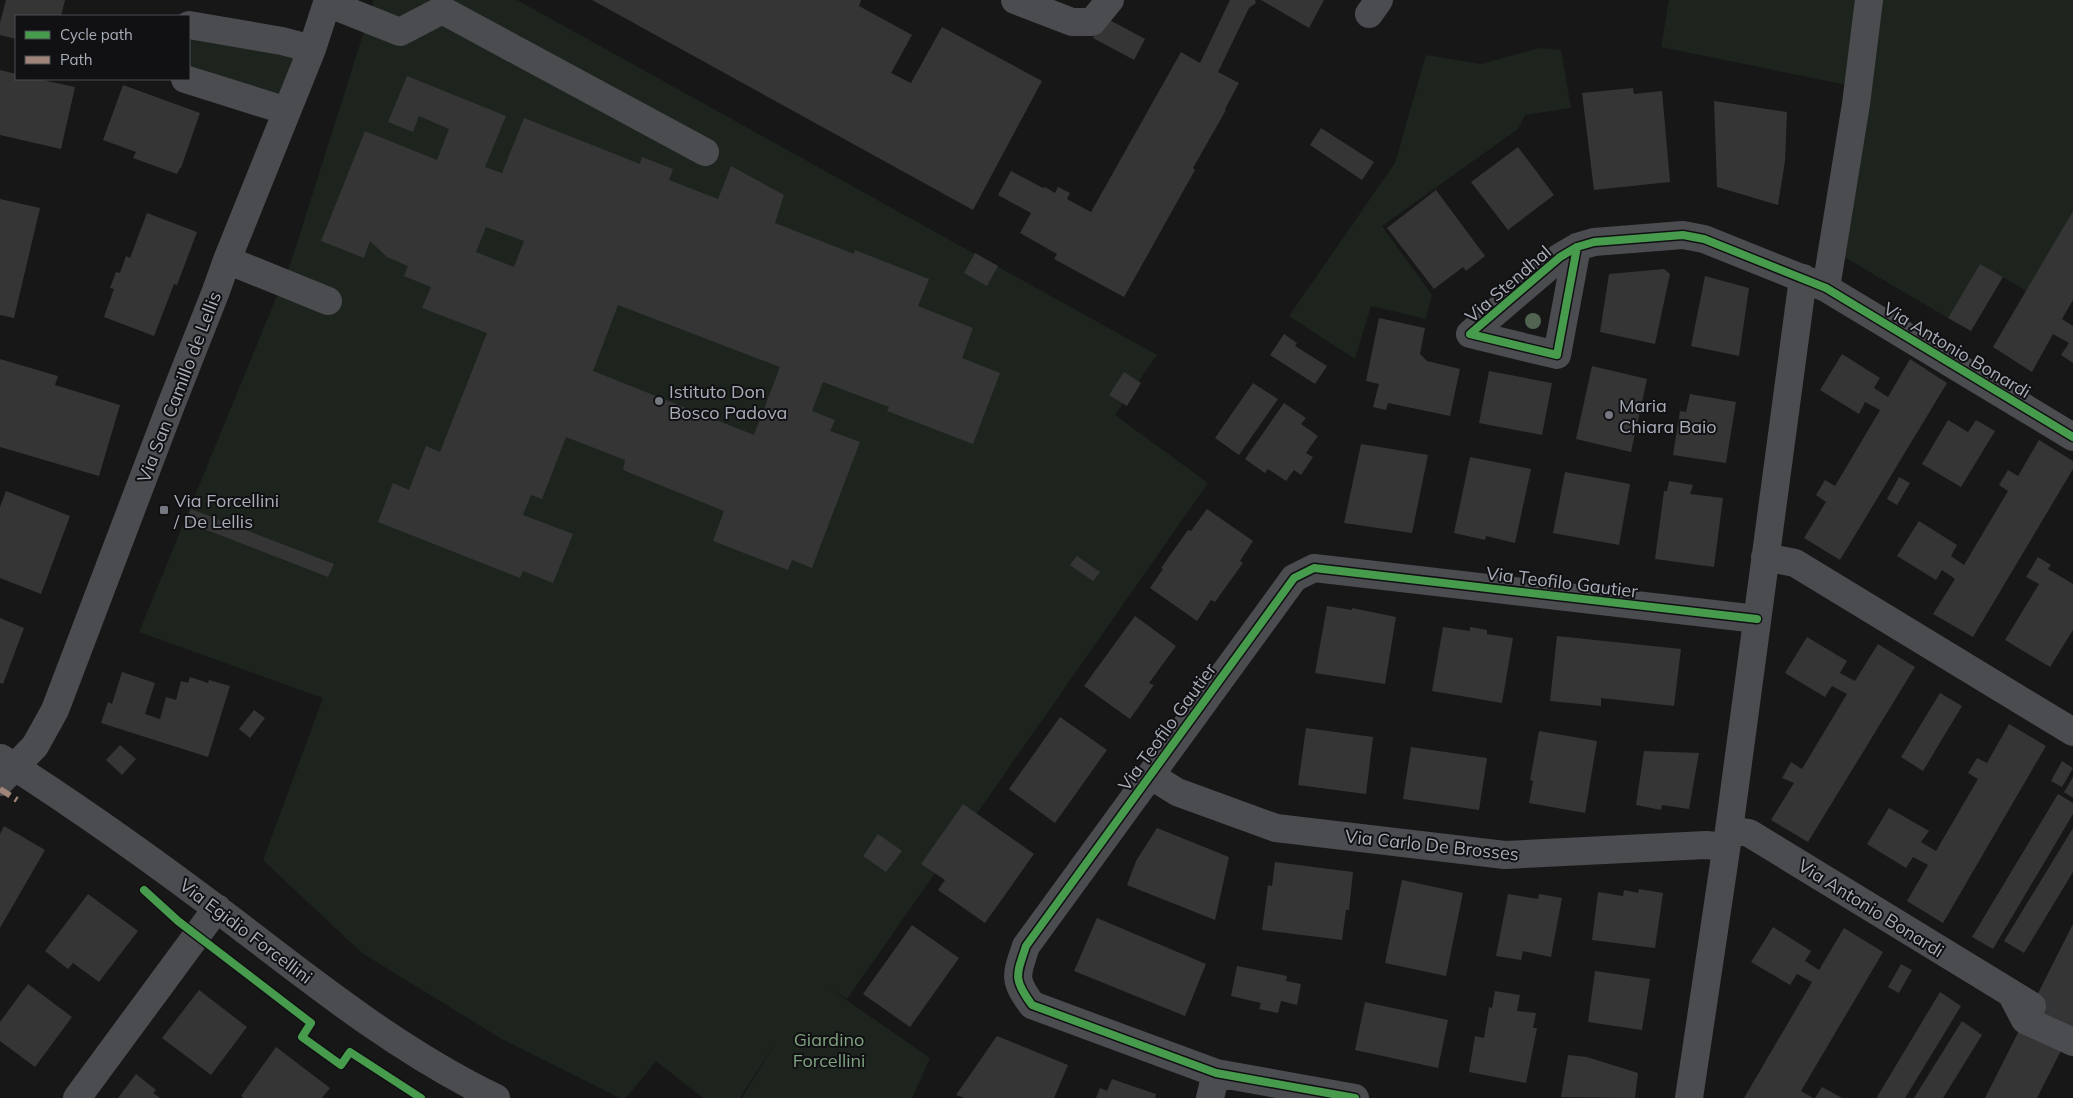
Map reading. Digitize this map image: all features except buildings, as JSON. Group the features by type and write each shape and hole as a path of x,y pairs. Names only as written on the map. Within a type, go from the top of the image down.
{"street":[{"path":"1015,0 1072,22 1092,22 1110,0"},
{"path":"1689,1098 1765,557 1815,283 1856,104 1869,0"},
{"path":"328,2 400,32 442,10 705,152"},
{"name":"Via San Camillo de Lellis","path":"5,769 35,746 55,710 227,260 312,50 328,2"},
{"path":"190,25 282,41 312,50"},
{"path":"188,80 287,111"},
{"name":"Via Stendhal","path":"1577,247 1594,242 1683,236 1704,239 1815,283"},
{"path":"227,260 328,301"},
{"name":"Via Antonio Bonardi","path":"1815,283 2073,436"},
{"path":"1765,557 1795,563 2073,732"},
{"name":"Via Teofilo Gautier","path":"1355,1098 1213,1085 1032,1006 1018,982 1018,971 1026,946 1294,578 1314,568 1757,620"},
{"name":"Via Egidio Forcellini","path":"5,769 89,816 216,908 345,1006 416,1052 496,1098"},
{"name":"Via Carlo De Brosses","path":"1150,775 1177,792 1276,828 1505,855 1706,845 1727,838"},
{"name":"Via Antonio Bonardi","path":"1727,838 1749,833 2021,1000 2025,1020 2073,1042"},
{"path":"77,1098 216,908"}],"green space":[{"name":"Giardino Forcellini","path":"374,0 517,0 1157,355 1115,415 1208,483 847,999 829,988 930,1058 912,1098 742,1098 779,1037 740,1098 703,1098 656,1061 626,1098 620,1098 500,1038 362,953 263,860 323,698 139,632 292,259"},
{"path":"1669,0 1858,0 1847,85 1661,47"},
{"path":"1876,0 2073,0 2073,211 2027,291 1980,264 1948,318 1841,255"},
{"path":"190,26 312,49 287,111 190,79"},
{"path":"1540,48 1561,50 1571,108 1525,115 1518,129 1382,226 1432,295 1426,319 1371,306 1355,359 1289,316 1395,163 1426,55 1481,64"}],"tunnel":[{"path":"2032,1006 2073,1028"}],"marked path":[{"path":"0,789 17,800"}],"cycle path":[{"path":"1577,247 1557,355 1470,334 1560,257 1577,247 1594,242 1683,235 1704,239 1826,288 2073,437"},
{"path":"1355,1098 1216,1073 1032,1005 1022,989 1018,977 1026,946 1294,578 1314,568 1757,619"},
{"path":"144,890 178,921 311,1023 302,1037 341,1065 350,1052 421,1098"}],"place":[{"name":"Istituto Don Bosco Padova","path":"659,401"},
{"name":"Maria Chiara Baio","path":"1609,415"},
{"name":"Via Forcellini / De Lellis","path":"164,510"}]}
